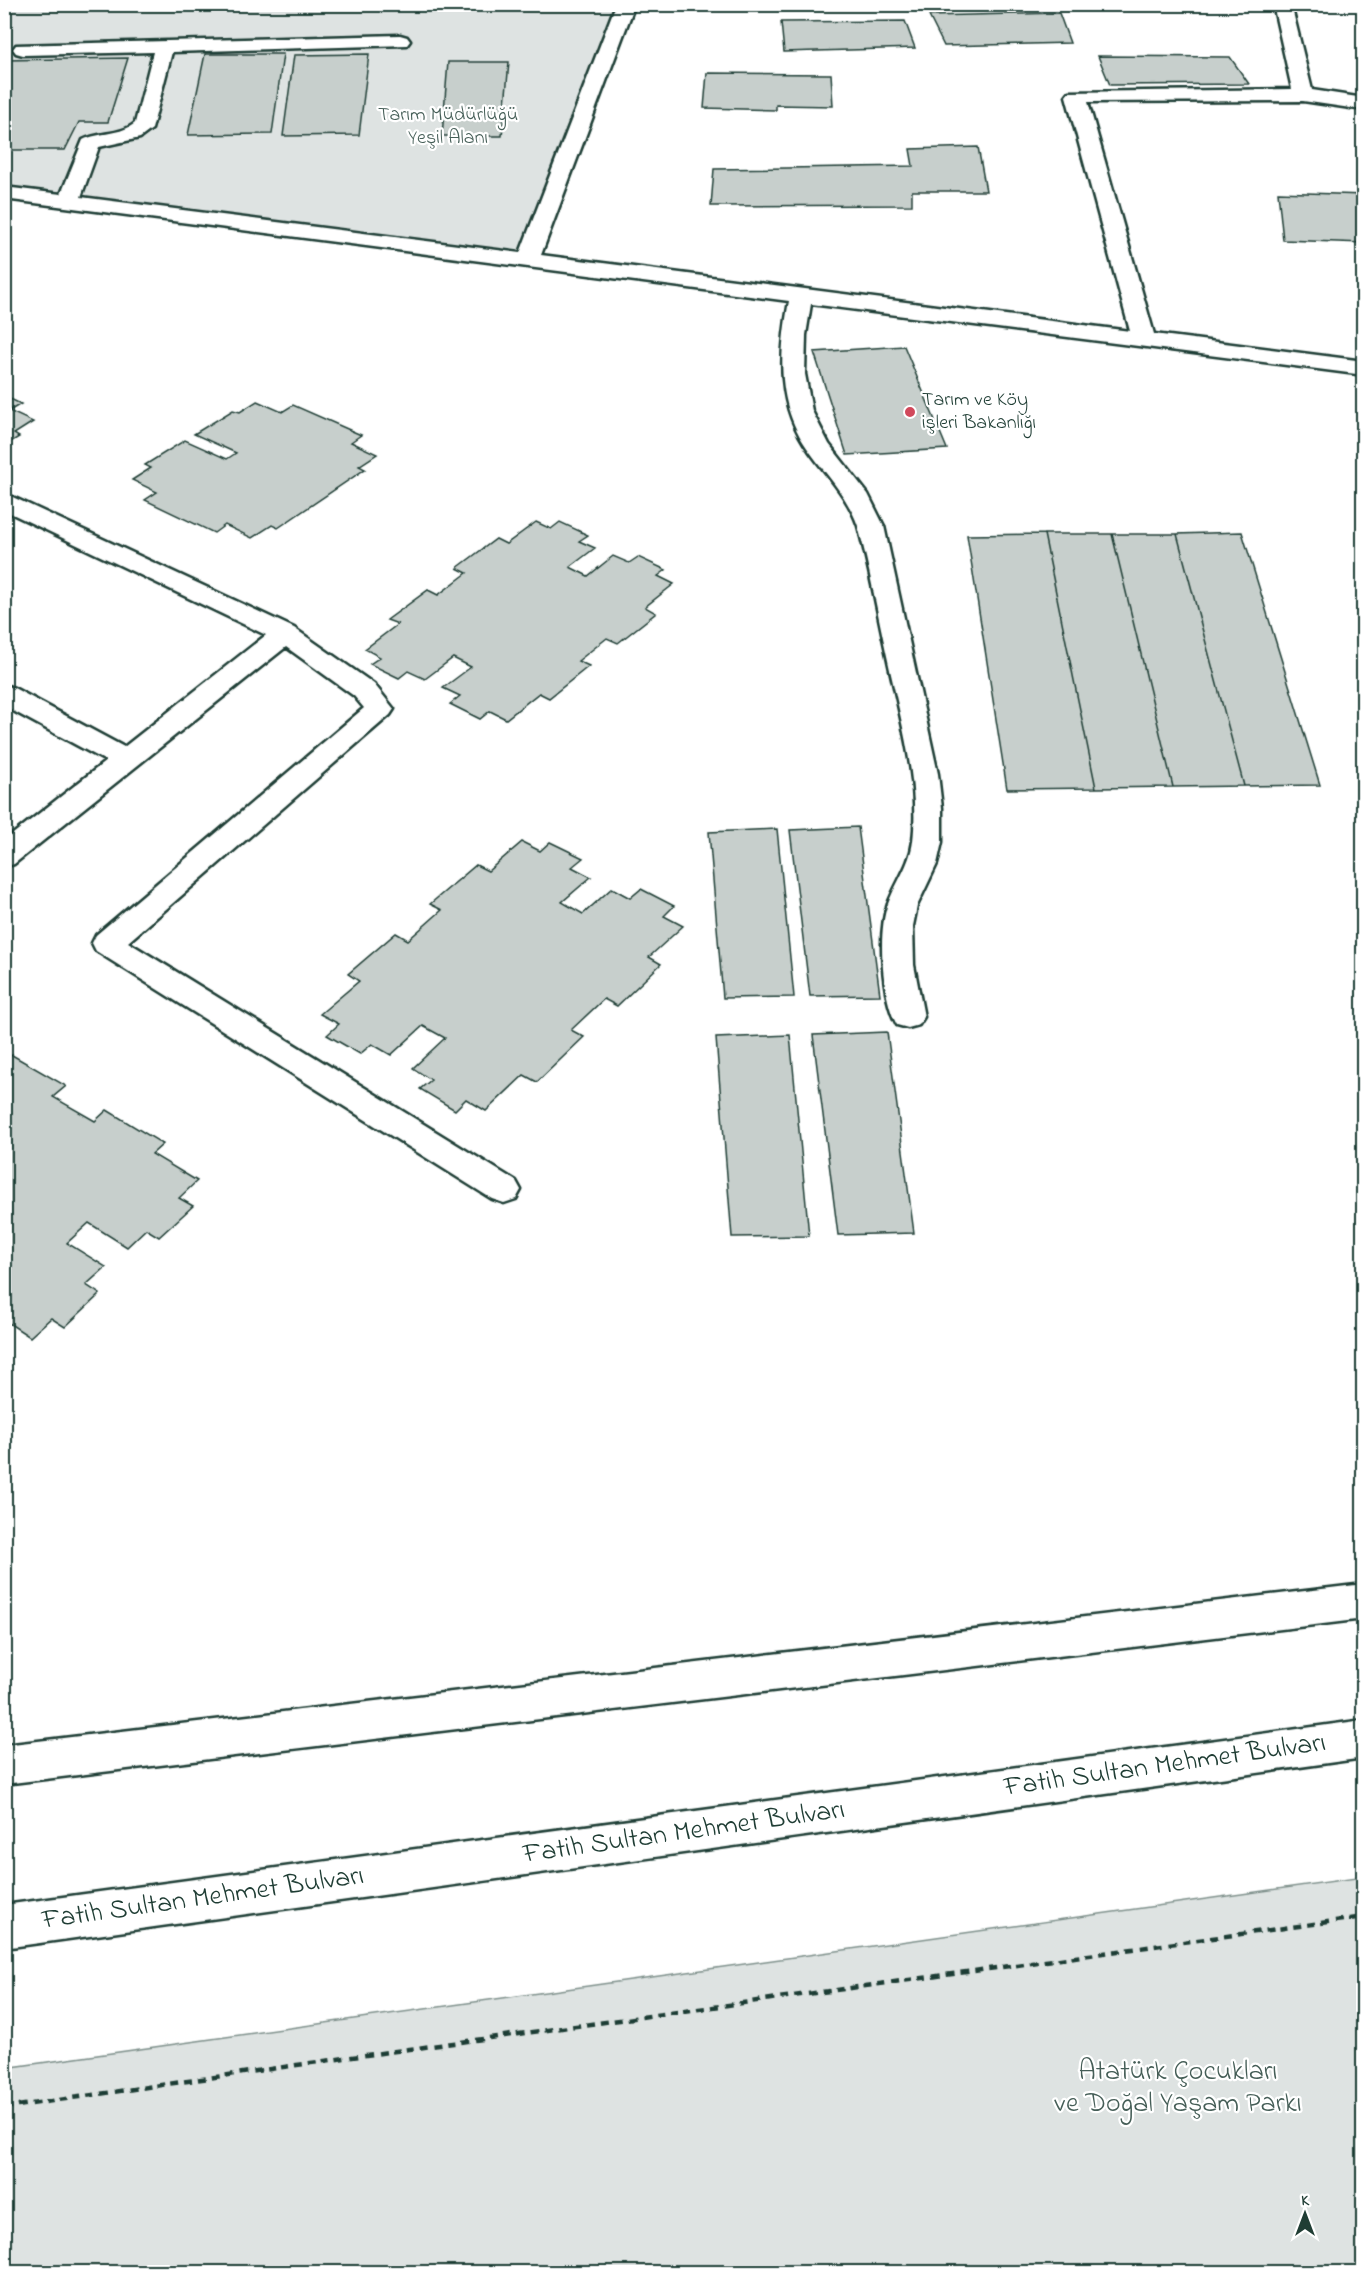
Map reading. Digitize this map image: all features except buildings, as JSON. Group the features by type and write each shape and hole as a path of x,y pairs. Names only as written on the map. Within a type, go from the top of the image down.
{"main road":[{"path":"528,260 626,4"},
{"path":"1282,4 1303,95"},
{"path":"24,49 400,41"},
{"path":"69,201 90,144 104,138 126,137 145,125 164,46"},
{"path":"1144,340 1076,96 1303,95 1364,104"},
{"path":"4,193 1364,368"},
{"path":"801,296 791,361 794,388 803,417 818,446 846,480 871,525 924,775 929,830 922,865 908,889 900,914 898,937 898,959 908,1017"},
{"path":"4,500 285,634 364,690 380,709 107,943 504,1190"},
{"path":"4,857 285,634"},
{"path":"4,694 127,761"},
{"path":"4,1766 1364,1601"},
{"name":"Fatih Sultan Mehmet Bulvarı","path":"4,1927 1364,1739"}],"path":[{"path":"4,2108 357,2056 1364,1917"}],"green space":[{"name":"Tarım Müdürlüğü Yeşil Alanı","path":"5,5 626,5 528,260 5,193"},
{"name":"Atatürk Çocukları ve Doğal Yaşam Parkı","path":"1363,1877 1363,2272 5,2272 5,2068"}],"place":[{"name":"Tarım ve Köy işleri Bakanlığı","path":"910,412"}]}
